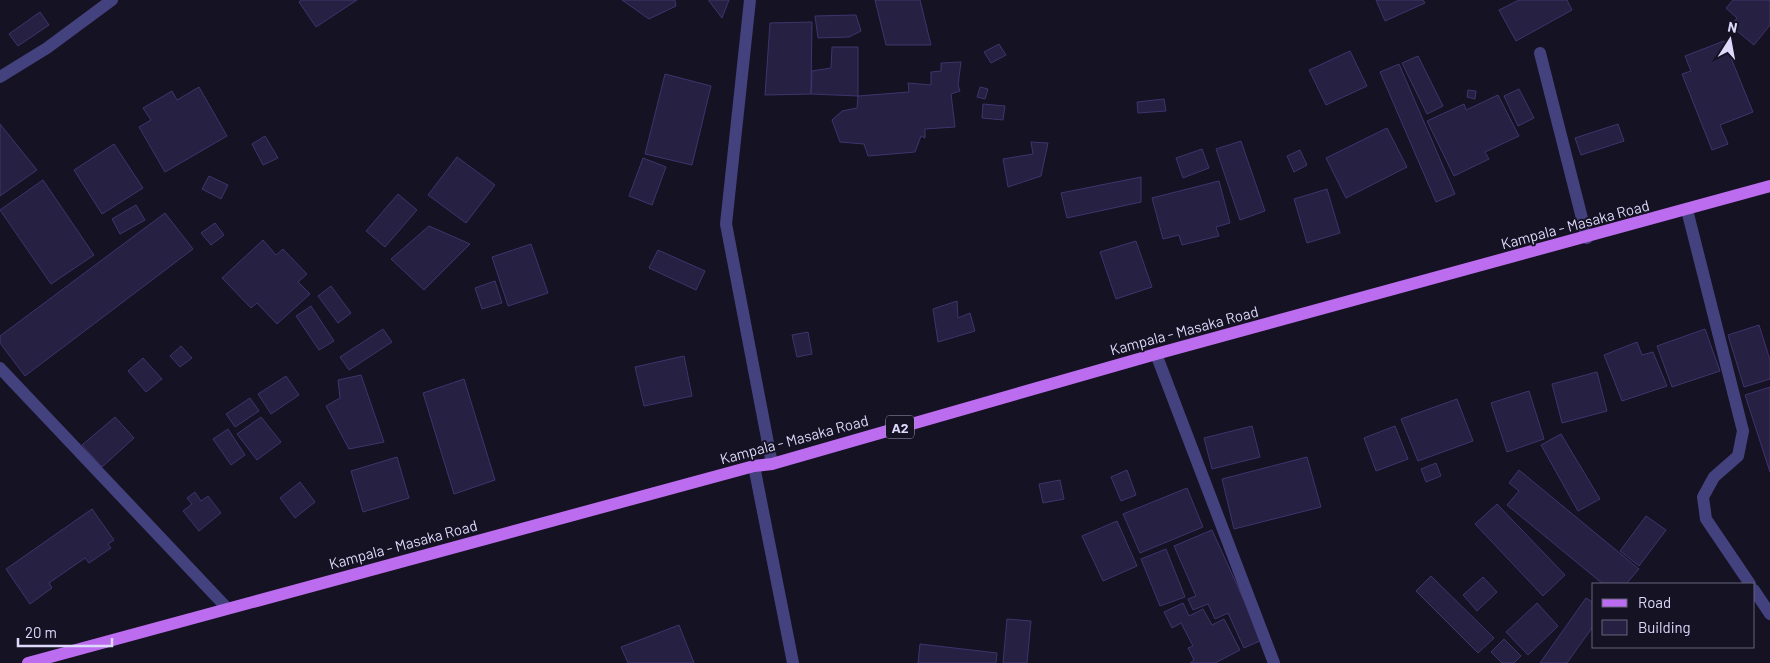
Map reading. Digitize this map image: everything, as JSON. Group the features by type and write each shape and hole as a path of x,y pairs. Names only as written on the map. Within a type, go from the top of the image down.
{"main road":[{"name":"Kampala - Masaka Road","path":"28,663 754,466 772,464 1156,354 1587,238 1770,186"}],"street":[{"path":"0,76 47,48 112,0"},
{"path":"750,0 726,224 772,464"},
{"path":"1540,53 1587,238"},
{"path":"1687,210 1743,431 1738,456 1714,477 1703,496 1706,519 1749,583"},
{"path":"1156,354 1274,663"},
{"path":"0,368 227,608"},
{"path":"754,466 793,663"},
{"path":"1755,592 1770,614"}],"building":[{"path":"301,0 357,0 316,27 299,2"},
{"path":"622,0 675,0 676,6 649,19"},
{"path":"729,0 722,18 709,1"},
{"path":"875,0 920,0 931,45 886,45"},
{"path":"1376,0 1423,0 1425,3 1385,21"},
{"path":"1519,0 1567,0 1572,10 1516,41 1499,10"},
{"path":"1733,0 1770,0 1770,25 1754,45 1731,26 1737,18 1726,8"},
{"path":"40,12 49,25 18,46 9,34"},
{"path":"856,15 861,31 849,37 818,38 815,16"},
{"path":"812,22 811,94 765,95 770,23"},
{"path":"1724,41 1753,112 1720,125 1728,144 1712,150 1682,74 1691,71 1685,56"},
{"path":"999,44 1006,55 991,63 984,52"},
{"path":"832,47 858,47 858,96 811,94 812,71 831,68"},
{"path":"1350,51 1367,86 1326,105 1309,70"},
{"path":"1418,56 1443,106 1427,114 1402,63"},
{"path":"961,62 958,85 960,91 951,94 955,127 925,129 925,138 921,136 915,152 868,156 864,144 840,142 832,120 842,111 857,108 858,96 909,92 908,83 931,85 931,72 941,71 941,63"},
{"path":"1399,64 1455,194 1436,202 1380,72"},
{"path":"665,74 711,86 692,165 645,154"},
{"path":"199,87 227,136 165,172 139,127 151,120 143,108 172,91 177,100"},
{"path":"980,87 988,89 985,99 977,97"},
{"path":"1519,89 1534,118 1518,126 1504,96"},
{"path":"1468,90 1476,91 1475,99 1467,97"},
{"path":"1498,95 1519,136 1485,152 1489,159 1454,176 1427,121 1464,104 1466,110"},
{"path":"1164,99 1166,111 1138,113 1137,102"},
{"path":"983,104 1005,106 1003,120 982,118"},
{"path":"0,124 37,170 0,196"},
{"path":"1618,124 1624,141 1581,155 1575,138"},
{"path":"1387,128 1407,167 1346,198 1326,158"},
{"path":"265,136 278,158 263,165 252,144"},
{"path":"1241,141 1265,211 1240,220 1216,149"},
{"path":"1031,142 1048,143 1041,176 1008,187 1003,159 1033,154"},
{"path":"114,144 143,188 102,214 74,170"},
{"path":"1202,149 1209,168 1183,178 1176,158"},
{"path":"1300,150 1307,165 1294,172 1287,156"},
{"path":"457,157 495,185 466,223 428,195"},
{"path":"643,158 666,167 652,205 629,196"},
{"path":"209,176 228,185 221,199 202,189"},
{"path":"1141,177 1141,202 1067,218 1061,193"},
{"path":"43,180 94,255 51,284 0,210"},
{"path":"1219,181 1230,223 1216,227 1219,236 1182,245 1179,235 1163,239 1152,198"},
{"path":"1327,189 1340,233 1307,243 1294,199"},
{"path":"398,194 417,210 385,247 366,231"},
{"path":"136,205 145,220 120,234 112,219"},
{"path":"165,213 193,249 25,376 0,343 0,336"},
{"path":"215,223 224,235 211,245 201,233"},
{"path":"429,226 470,244 424,290 391,259"},
{"path":"263,240 276,255 283,249 307,274 298,282 310,294 277,324 257,303 251,308 222,278"},
{"path":"1136,241 1152,287 1116,299 1100,252"},
{"path":"531,244 548,293 508,306 492,257"},
{"path":"658,250 705,271 696,290 649,268"},
{"path":"495,281 502,303 482,309 475,288"},
{"path":"331,286 351,313 338,323 318,296"},
{"path":"957,301 958,318 970,313 975,331 938,342 933,309"},
{"path":"311,306 334,341 319,350 296,316"},
{"path":"1759,325 1770,360 1770,379 1744,387 1728,335"},
{"path":"383,329 392,342 349,370 340,357"},
{"path":"1705,329 1720,371 1672,387 1657,346"},
{"path":"808,332 812,354 797,357 792,335"},
{"path":"1637,342 1642,355 1653,352 1667,386 1622,401 1604,355"},
{"path":"181,346 192,358 180,367 170,356"},
{"path":"684,356 692,396 644,406 635,367"},
{"path":"143,358 162,379 146,392 128,371"},
{"path":"1597,372 1607,411 1562,423 1552,384"},
{"path":"361,375 384,442 349,449 326,406 340,398 338,380"},
{"path":"286,376 299,395 271,414 258,394"},
{"path":"464,379 495,480 454,494 423,393"},
{"path":"1770,387 1770,472 1745,395"},
{"path":"1529,391 1544,439 1507,452 1491,403"},
{"path":"250,398 259,411 235,427 226,414"},
{"path":"1457,399 1473,441 1418,461 1401,419"},
{"path":"115,417 134,438 102,467 82,445"},
{"path":"261,417 281,442 257,460 237,434"},
{"path":"1252,426 1260,457 1212,469 1204,438"},
{"path":"1395,426 1408,459 1376,471 1364,438"},
{"path":"228,429 245,455 231,465 213,439"},
{"path":"1561,434 1600,499 1578,511 1541,445"},
{"path":"397,457 409,498 363,512 351,471"},
{"path":"1307,457 1321,507 1234,529 1222,479"},
{"path":"1436,463 1441,476 1426,482 1421,469"},
{"path":"1127,470 1136,495 1121,501 1111,477"},
{"path":"1519,470 1639,569 1627,583 1602,583 1507,505 1519,491 1509,483"},
{"path":"1060,480 1064,499 1043,503 1039,484"},
{"path":"300,482 315,502 295,518 280,498"},
{"path":"1187,488 1203,527 1140,553 1123,514"},
{"path":"195,492 201,501 208,496 221,513 199,531 183,511 192,504 187,498"},
{"path":"1497,504 1565,575 1543,596 1475,524"},
{"path":"92,509 114,540 108,544 111,548 89,563 85,558 49,583 52,588 30,604 6,569"},
{"path":"1646,516 1666,530 1639,566 1620,551"},
{"path":"1117,521 1137,566 1103,581 1082,536"},
{"path":"1212,530 1262,640 1244,648 1228,613 1215,619 1208,604 1193,610 1188,599 1196,596 1174,546"},
{"path":"1166,549 1185,597 1160,606 1141,559"},
{"path":"1431,576 1494,638 1478,653 1416,591"},
{"path":"1483,577 1497,592 1477,611 1463,595"},
{"path":"1586,598 1592,602 1592,628 1567,663 1540,663"},
{"path":"1183,603 1189,616 1203,609 1212,625 1224,619 1240,650 1215,663 1190,663 1194,660 1188,648 1193,646 1181,623 1172,628 1164,612"},
{"path":"1537,603 1558,626 1528,655 1506,632"},
{"path":"1007,619 1031,621 1027,663 1003,663"},
{"path":"679,625 694,663 628,663 621,647"},
{"path":"1504,639 1521,656 1514,663 1502,663 1491,652"},
{"path":"920,644 997,653 996,663 918,663"}]}
